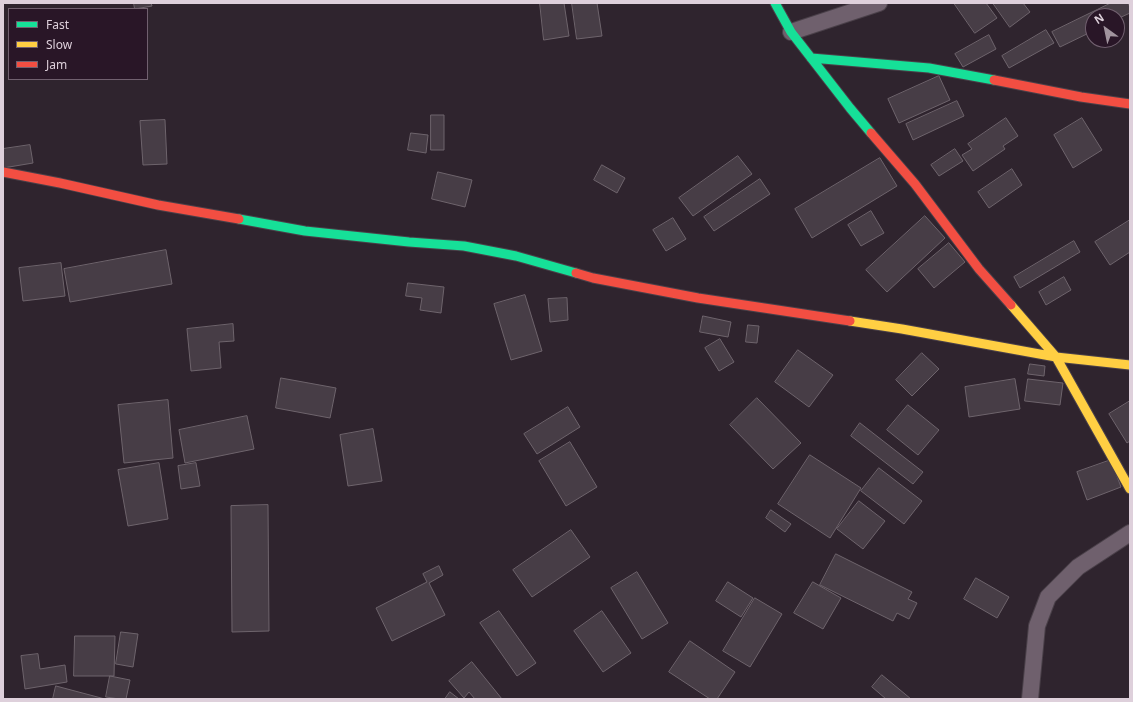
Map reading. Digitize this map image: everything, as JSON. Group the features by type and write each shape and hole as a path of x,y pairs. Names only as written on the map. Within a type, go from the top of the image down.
{"street":[{"path":"775,3 791,32 850,108 915,184 979,269 1056,357 1130,488"},
{"path":"791,32 880,3"},
{"path":"811,58 929,68 1081,97 1130,104"},
{"path":"3,172 158,205 305,231 464,246 516,256 593,278 690,297 902,329 1056,357 1130,365"},
{"path":"1030,699 1037,626 1048,597 1078,567 1130,533"}],"building":[{"path":"134,3 151,3 152,6 141,8 135,8"},
{"path":"540,3 564,3 569,36 544,40"},
{"path":"572,3 597,3 602,36 577,39"},
{"path":"954,3 986,3 997,18 975,33"},
{"path":"993,3 1023,3 1030,12 1010,27"},
{"path":"1111,3 1128,3 1130,13 1125,15 1125,8 1101,8"},
{"path":"1085,16 1085,35 1060,47 1052,32"},
{"path":"1046,30 1054,43 1009,68 1002,56"},
{"path":"989,35 996,49 963,67 955,54"},
{"path":"939,76 950,100 899,123 888,99"},
{"path":"957,101 964,116 913,140 906,124"},
{"path":"431,115 444,115 444,150 431,150"},
{"path":"1006,118 1018,136 1003,146 1005,149 973,171 962,155 972,149 968,144"},
{"path":"1082,118 1102,150 1073,168 1054,135"},
{"path":"165,120 167,164 143,165 140,121"},
{"path":"411,133 428,135 426,153 408,150"},
{"path":"30,145 33,163 3,168 3,149"},
{"path":"955,149 963,161 939,176 931,165"},
{"path":"738,156 752,174 693,216 679,198"},
{"path":"880,158 897,186 812,238 795,209"},
{"path":"602,165 625,178 617,193 594,180"},
{"path":"1012,169 1022,185 989,208 978,192"},
{"path":"438,172 472,180 465,207 432,199"},
{"path":"760,179 770,194 714,231 704,217"},
{"path":"871,211 884,233 861,246 848,225"},
{"path":"925,216 945,238 887,292 866,270"},
{"path":"673,218 686,239 666,251 653,230"},
{"path":"1130,220 1130,252 1110,265 1095,242"},
{"path":"1074,241 1080,252 1020,288 1014,277"},
{"path":"949,243 965,262 934,288 918,269"},
{"path":"166,250 172,284 70,302 64,269"},
{"path":"61,263 65,296 23,301 19,268"},
{"path":"1064,277 1071,290 1046,305 1039,292"},
{"path":"408,283 444,287 441,313 420,310 422,298 406,296"},
{"path":"525,295 542,351 511,360 494,304"},
{"path":"567,298 568,320 550,322 548,299"},
{"path":"703,316 731,322 728,337 700,332"},
{"path":"233,324 234,341 219,342 221,368 191,371 187,329"},
{"path":"748,325 759,326 757,343 746,342"},
{"path":"720,339 734,362 719,371 705,348"},
{"path":"798,350 833,375 809,407 775,382"},
{"path":"922,353 939,369 912,396 896,380"},
{"path":"1030,364 1045,366 1044,376 1028,374"},
{"path":"281,378 336,388 330,418 276,408"},
{"path":"1015,379 1020,409 969,417 965,387"},
{"path":"1028,379 1063,383 1060,405 1025,401"},
{"path":"757,398 801,443 773,469 730,425"},
{"path":"168,400 173,458 124,463 118,405"},
{"path":"1130,401 1130,441 1127,443 1109,414"},
{"path":"908,405 939,430 918,455 887,430"},
{"path":"568,407 580,427 537,454 524,434"},
{"path":"247,416 254,449 185,463 179,430"},
{"path":"860,423 923,472 913,484 851,436"},
{"path":"373,429 382,481 348,486 340,435"},
{"path":"570,442 597,487 566,506 539,461"},
{"path":"810,455 861,488 830,538 778,504"},
{"path":"1111,460 1121,487 1087,500 1077,472"},
{"path":"159,463 168,519 128,526 118,470"},
{"path":"196,463 200,486 181,489 178,466"},
{"path":"879,468 922,501 904,524 861,491"},
{"path":"859,501 885,521 863,549 837,529"},
{"path":"268,505 269,631 232,632 231,506"},
{"path":"771,510 791,524 785,532 766,518"},
{"path":"571,530 590,557 532,597 513,570"},
{"path":"836,554 912,592 908,599 917,603 909,619 897,613 893,621 820,585"},
{"path":"439,566 443,575 429,583 445,615 392,641 376,608 427,582 423,574"},
{"path":"637,572 668,623 642,639 611,588"},
{"path":"976,578 1009,597 997,618 964,599"},
{"path":"728,582 753,598 741,617 716,601"},
{"path":"813,582 841,598 823,629 794,613"},
{"path":"755,598 782,614 750,667 723,651"},
{"path":"499,611 536,663 517,676 480,623"},
{"path":"602,611 631,653 603,672 574,631"},
{"path":"121,632 138,634 133,667 116,664"},
{"path":"75,636 115,636 114,676 74,676"},
{"path":"690,641 735,672 717,699 710,699 669,672"},
{"path":"38,654 40,669 65,665 67,682 25,689 21,656"},
{"path":"472,662 502,699 475,699 469,692 464,698 449,681"},
{"path":"882,675 911,699 886,699 872,687"},
{"path":"110,676 130,680 126,699 106,697"},
{"path":"56,686 105,699 53,699"},
{"path":"450,692 459,699 445,699"}],"traffic: fast":[{"path":"775,3 791,32 871,133"},
{"path":"811,58 929,68 994,80"},
{"path":"239,219 305,231 464,246 516,256 576,273"}],"traffic: slow":[{"path":"1011,305 1056,357 1130,489"},
{"path":"850,321 1056,357 1130,365"}],"traffic: jam":[{"path":"994,80 1081,97 1130,104"},
{"path":"871,133 915,184 979,269 1011,305"},
{"path":"3,172 158,205 239,219"},
{"path":"576,273 593,278 698,298 850,321"}]}
